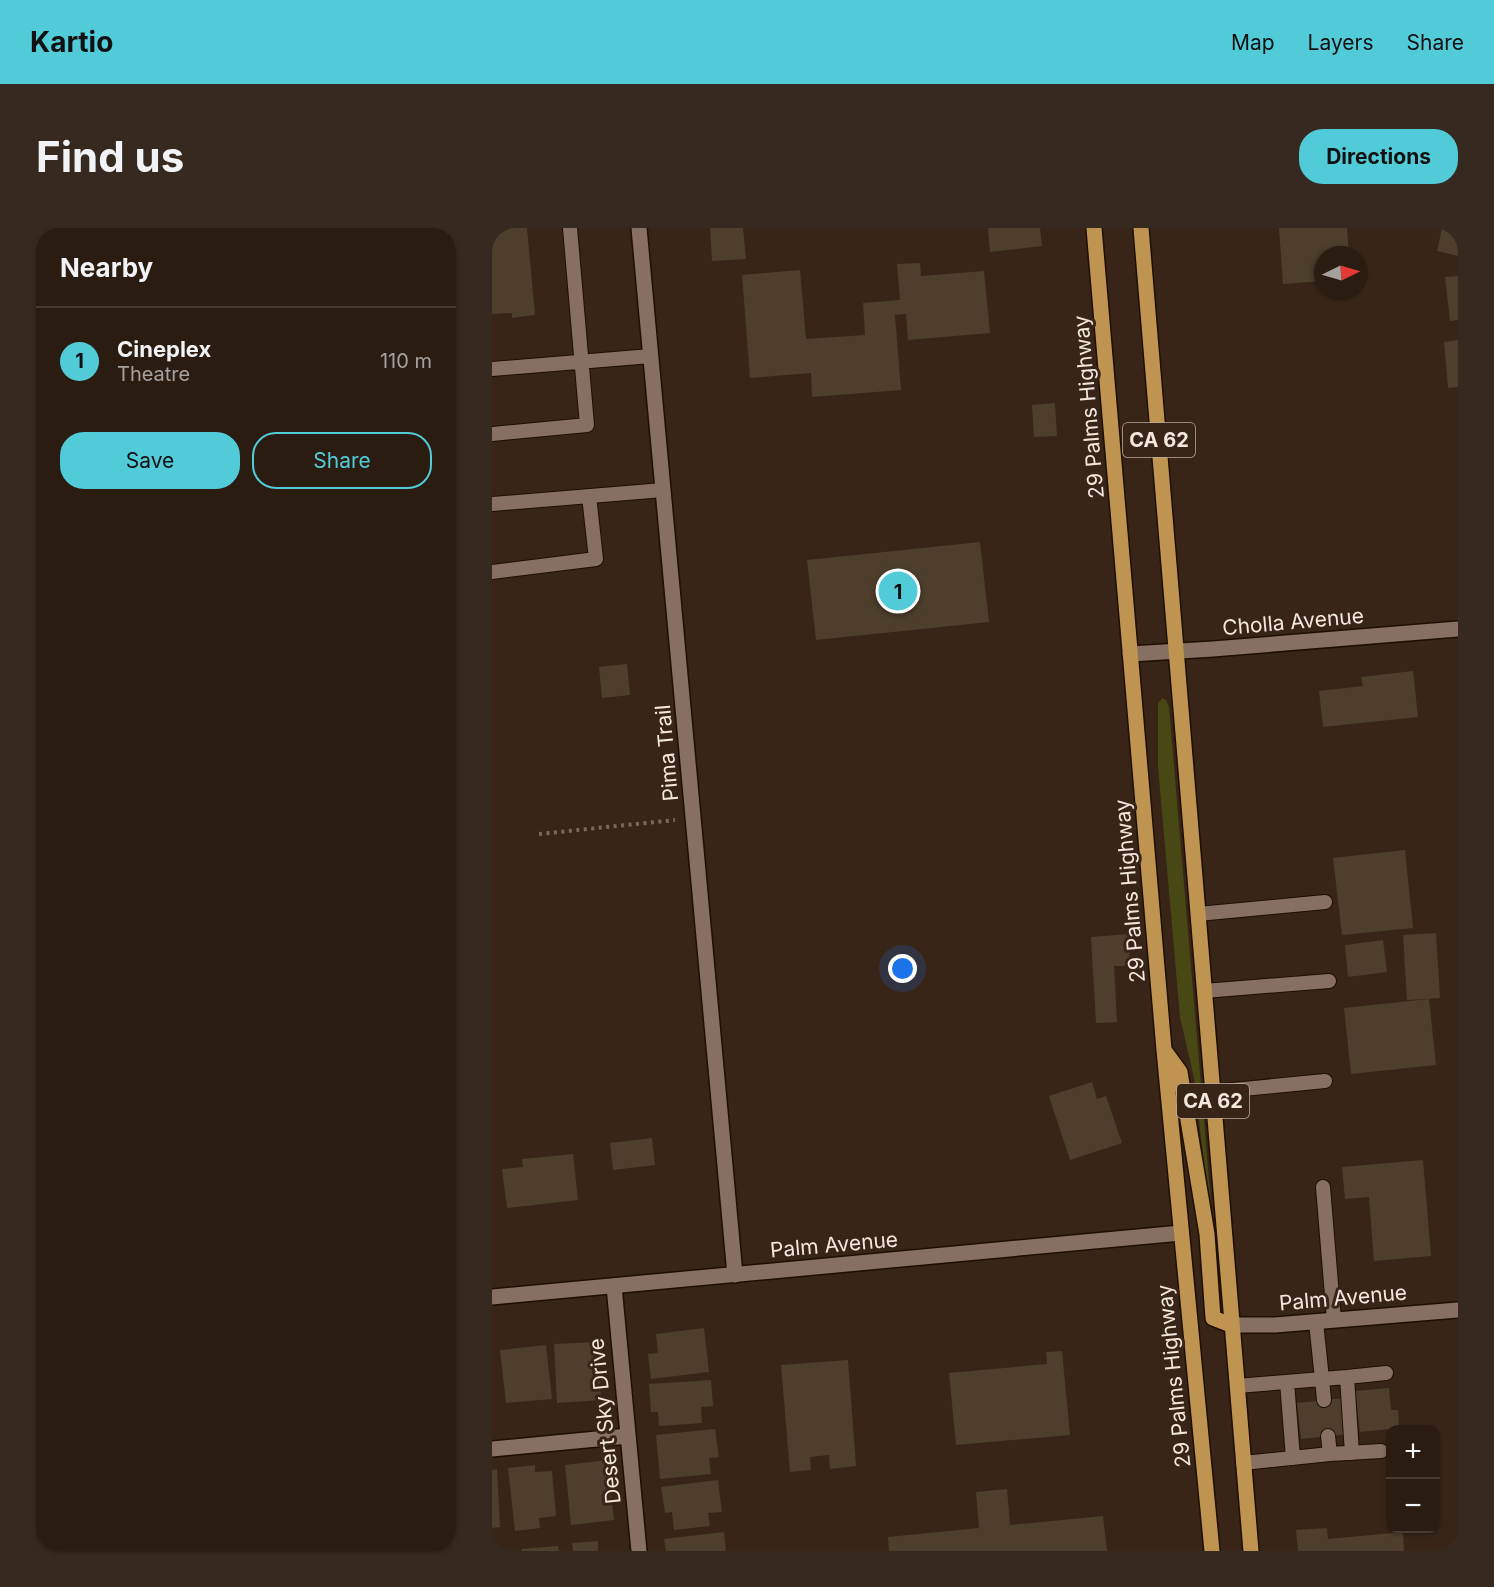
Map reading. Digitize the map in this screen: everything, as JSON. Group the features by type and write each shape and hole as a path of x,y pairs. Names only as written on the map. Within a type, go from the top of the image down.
{"main road":[{"name":"29 Palms Highway","path":"1094,228 1164,1050 1212,1551"},
{"name":"CA 62","path":"1141,228 1251,1551"},
{"path":"1164,1050 1180,1072 1207,1234 1214,1318 1232,1324"}],"street":[{"name":"Pima Trail","path":"639,228 735,1275"},
{"name":"Cholla Avenue","path":"1130,654 1458,629"},
{"name":"Palm Avenue","path":"492,1297 1181,1233"},
{"name":"Desert Sky Drive","path":"614,1286 639,1551"},
{"name":"Palm Avenue","path":"1232,1324 1275,1325 1458,1310"},
{"path":"492,1449 628,1436"}],"lane":[{"path":"492,434 587,425 570,228"},
{"path":"492,369 651,356"},
{"path":"492,504 663,490"},
{"path":"492,572 596,559 590,496"},
{"path":"1198,914 1325,902"},
{"path":"1204,991 1329,981"},
{"path":"1212,1092 1324,1082"},
{"path":"1323,1186 1334,1320"},
{"path":"1316,1322 1324,1400"},
{"path":"1237,1386 1386,1373"},
{"path":"1347,1377 1352,1453"},
{"path":"1287,1382 1293,1458"},
{"path":"1328,1436 1330,1454"},
{"path":"1243,1463 1381,1451"}],"path":[{"path":"539,834 694,818"}],"shaded area":[{"path":"1163,698 1169,707 1217,1274 1194,1078 1180,1017 1158,766 1158,703"}],"building":[{"path":"492,228 527,228 535,315 512,318 512,313 492,314"},
{"path":"710,228 743,228 746,259 712,261"},
{"path":"988,228 1040,228 1042,246 990,252"},
{"path":"1279,228 1347,228 1348,246 1314,246 1314,282 1283,284"},
{"path":"1442,228 1458,228 1458,256 1437,251"},
{"path":"920,263 921,276 984,271 990,333 908,340 906,314 895,315 901,390 812,397 811,373 750,378 742,275 800,270 806,339 865,335 863,303 900,300 897,264"},
{"path":"1458,276 1458,320 1450,321 1445,277"},
{"path":"1458,340 1458,387 1448,388 1444,342"},
{"path":"1055,403 1057,436 1034,437 1032,405"},
{"path":"980,542 989,622 816,640 807,560"},
{"path":"627,664 630,695 602,698 599,667"},
{"path":"1413,671 1418,717 1323,727 1319,691 1363,686 1361,677"},
{"path":"1405,850 1413,928 1342,935 1333,858"},
{"path":"1436,933 1440,998 1407,1000 1403,935"},
{"path":"1129,934 1130,966 1114,966 1117,1022 1096,1023 1091,937"},
{"path":"1383,940 1387,972 1348,977 1345,945"},
{"path":"1429,999 1436,1065 1351,1074 1344,1008"},
{"path":"1092,1082 1097,1099 1106,1096 1122,1143 1070,1160 1049,1096"},
{"path":"652,1138 655,1165 613,1170 610,1143"},
{"path":"573,1154 578,1200 507,1208 502,1169 523,1167 522,1159"},
{"path":"1423,1160 1431,1256 1374,1261 1369,1197 1345,1199 1342,1167"},
{"path":"704,1328 709,1372 651,1379 648,1354 658,1353 656,1334"},
{"path":"598,1342 601,1400 557,1403 554,1344"},
{"path":"546,1345 552,1399 506,1403 500,1350"},
{"path":"1062,1351 1070,1435 956,1445 949,1373 1047,1364 1046,1352"},
{"path":"848,1360 856,1466 830,1469 829,1455 810,1457 811,1470 790,1472 781,1365"},
{"path":"711,1380 713,1406 701,1407 702,1423 659,1426 658,1412 651,1412 649,1384"},
{"path":"1389,1388 1391,1410 1398,1410 1399,1425 1386,1425 1386,1429 1360,1432 1355,1391"},
{"path":"1345,1398 1349,1434 1301,1439 1297,1403"},
{"path":"715,1429 719,1457 709,1458 711,1474 660,1479 656,1435"},
{"path":"607,1460 614,1520 571,1525 565,1465"},
{"path":"535,1465 535,1472 552,1471 556,1516 539,1518 540,1528 515,1531 508,1468"},
{"path":"497,1469 500,1527 492,1528 492,1470"},
{"path":"718,1480 722,1512 708,1513 710,1526 674,1530 672,1512 665,1513 661,1487"},
{"path":"1007,1489 1010,1525 1103,1516 1107,1551 889,1551 888,1537 979,1528 976,1492"},
{"path":"1327,1528 1328,1539 1403,1533 1404,1551 1298,1551 1296,1530"},
{"path":"724,1532 726,1551 666,1551 664,1539"},
{"path":"598,1541 598,1551 573,1551 572,1543"},
{"path":"558,1546 559,1551 522,1551 521,1549"}],"place":[{"name":"Cineplex","path":"898,591"}]}
